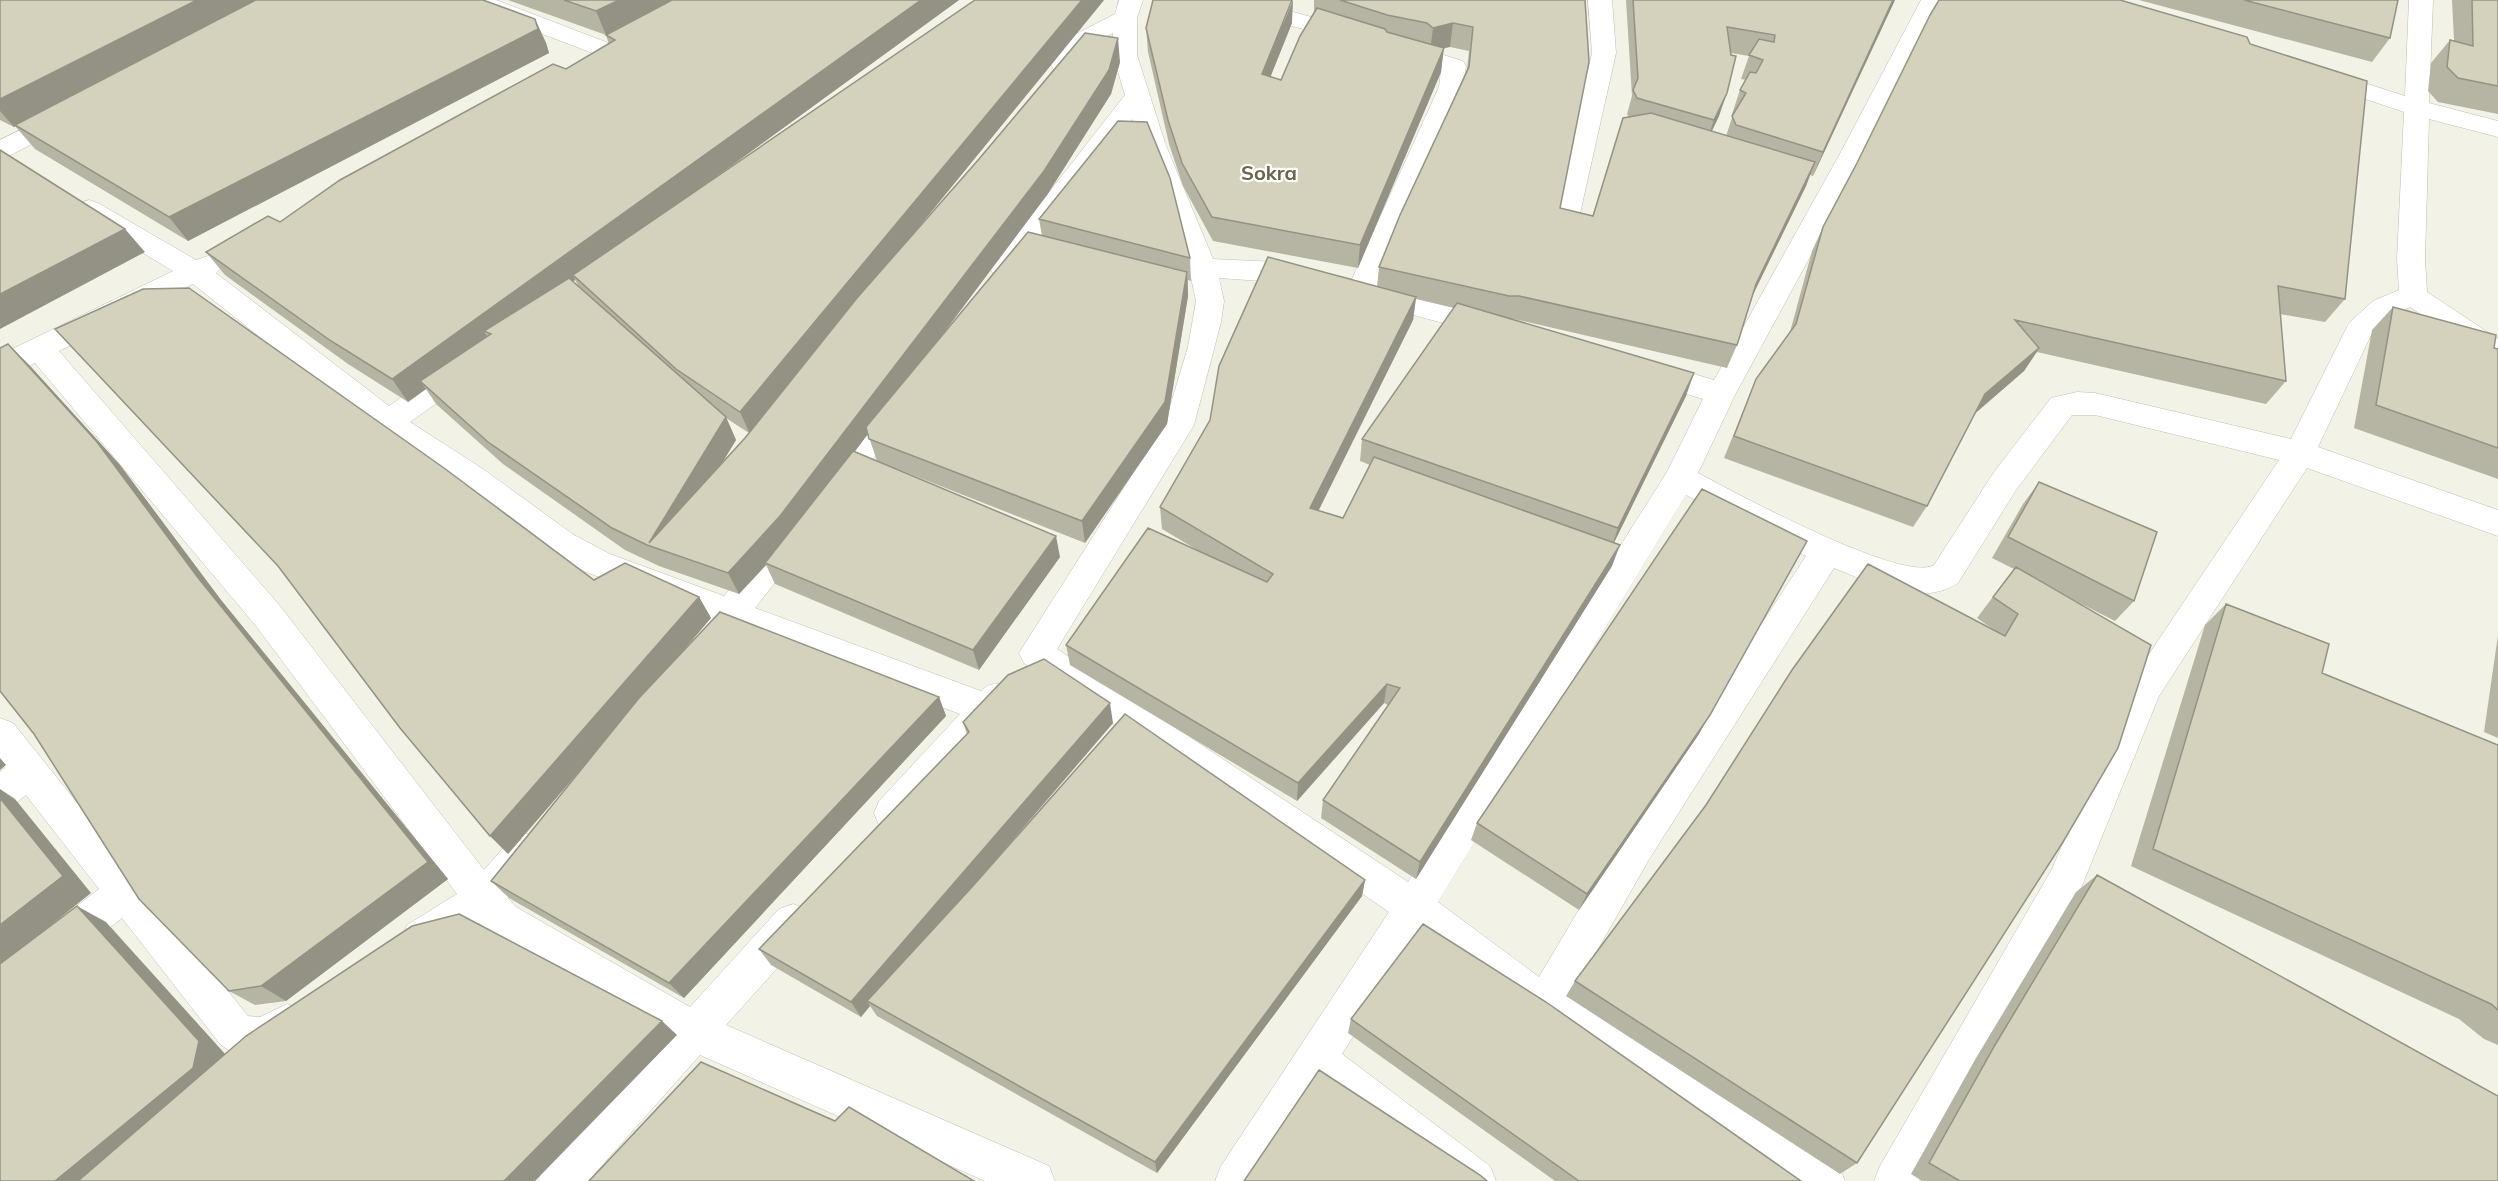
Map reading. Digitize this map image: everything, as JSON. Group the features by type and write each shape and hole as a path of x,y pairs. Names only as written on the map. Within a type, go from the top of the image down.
{"street":[{"path":"475,0 613,44 580,62"},
{"path":"1223,0 1454,66 1451,87 1361,291"},
{"path":"1299,21 1314,0"},
{"path":"1566,218 1604,53 1600,0"},
{"path":"1236,1181 1414,907 1680,478 1721,393 1855,150 1933,0"},
{"path":"2413,296 2411,259 2421,0"},
{"path":"1045,89 1084,39 1128,9"},
{"path":"874,833 1036,653 1179,425 1202,347 1210,301 1203,268 1152,143 1125,55 1128,9"},
{"path":"2306,71 2416,108 2498,129"},
{"path":"983,295 1137,96"},
{"path":"7,158 84,106"},
{"path":"62,193 196,272 388,422 472,478 563,544 598,563 987,709"},
{"path":"0,368 196,272 237,249"},
{"path":"1203,268 1277,273 1361,291 1542,339 1721,393"},
{"path":"1895,1181 2081,888 2145,689 2300,453 2359,330 2388,303 2413,296 2498,353"},
{"path":"40,349 268,616 483,899 502,920 693,1031 1034,1181"},
{"path":"388,422 484,354"},
{"path":"685,667 732,614 917,381"},
{"path":"1680,478 1827,551 1880,572 1917,581 1933,582 1946,574 2005,481 2062,406 2077,403 2095,404 2300,453 2498,523"},
{"path":"1544,1005 1635,849 1827,551"},
{"path":"1036,653 1414,907 1544,1005 1824,1181"},
{"path":"0,734 15,782 125,892 240,1036 255,1039 275,1032 314,1007"},
{"path":"390,958 483,899 545,828"},
{"path":"0,990 125,892"},
{"path":"559,1181 817,895"},
{"path":"1315,1059 1475,1181"}],"building":[{"path":"0,0 197,0 0,99"},
{"path":"256,0 483,0 535,19 538,29 169,217 15,125"},
{"path":"564,0 619,0 596,11"},
{"path":"672,0 921,0 392,379 331,341 206,252 268,216 280,222 340,180 553,64 566,69 615,40 606,35"},
{"path":"975,0 1082,0 740,412 676,369 573,275"},
{"path":"1153,0 1292,0 1262,74 1281,80 1300,36 1317,8 1385,29 1387,32 1444,48 1360,245 1212,217 1182,163 1168,120 1146,28"},
{"path":"1340,0 1585,0 1589,62 1560,208 1593,216 1623,118 1651,113 1815,162 1756,284 1737,345 1379,267 1400,215 1469,67 1473,27 1453,23 1433,28 1427,23 1387,15"},
{"path":"1633,0 1893,0 1823,152 1736,125 1732,116 1746,93 1740,90 1750,72 1756,73 1763,60 1749,55 1759,39 1774,42 1775,35 1727,27 1731,55 1736,56 1727,93 1714,120 1637,98 1633,90 1638,78"},
{"path":"1939,0 2120,0 2247,37 2250,44 2367,81 2345,299 2278,286 2286,381 2015,320 2039,348 1985,394 1927,506 1734,436 1756,379 1796,324 1823,227"},
{"path":"2244,0 2398,0 2390,38"},
{"path":"2472,0 2498,0 2498,86 2458,78 2447,67 2450,40 2473,46"},
{"path":"1085,33 1118,38 1109,70 1044,171 780,516 728,573 647,545 612,528 488,442 420,381 491,334 484,331 569,278 726,417 649,543 745,438 857,298 979,159"},
{"path":"1118,121 1147,122 1170,178 1190,258 1039,219"},
{"path":"0,150 125,229 0,294"},
{"path":"1028,232 1187,272 1165,402 1082,521 869,439 866,427"},
{"path":"1268,257 1416,297 1310,508 1343,518 1374,457 1620,545 1420,862 1323,800 1400,688 1387,684 1298,783 1066,645 1148,528 1267,582 1273,574 1160,507 1210,420 1219,366"},
{"path":"189,288 444,468 594,580 625,563 699,597 490,836 400,728 278,566 55,329 143,289"},
{"path":"1457,303 1694,373 1618,528 1362,439"},
{"path":"2393,307 2496,335 2494,348 2498,349 2498,448 2376,405"},
{"path":"8,344 97,442 199,579 428,862 261,986 229,991 139,899 34,734 0,691 0,348"},
{"path":"853,451 1056,536 973,650 765,563"},
{"path":"2039,482 2157,532 2134,601 2008,537"},
{"path":"1702,489 1807,541 1710,715 1587,894 1477,823"},
{"path":"1868,564 2005,636 2018,614 1993,597 2016,567 2151,645 2118,748 2063,842 1857,1163 1575,981 1706,805 1792,670"},
{"path":"2226,604 2329,644 2322,673 2498,745 2498,1010 2491,1004 2153,849"},
{"path":"720,612 939,697 669,983 491,881 639,698"},
{"path":"1044,659 1110,703 851,1002 759,949 969,732 963,722 1008,675"},
{"path":"1125,714 1365,880 1155,1162 867,1001 972,887"},
{"path":"0,798 63,876 0,925"},
{"path":"2097,875 2498,1096 2498,1181 1960,1181 1929,1163 1995,1045"},
{"path":"77,906 199,1041 193,1068 55,1181 0,1181 0,964"},
{"path":"459,914 662,1021 504,1181 78,1181 246,1036 412,926"},
{"path":"1423,924 1546,1002 1801,1181 1579,1181 1351,1019"},
{"path":"701,1062 835,1121 849,1107 974,1181 589,1181"},
{"path":"1319,1070 1480,1175 1487,1181 1244,1181"}],"district":[{"name":"Sokra","path":"1269,172"}]}
